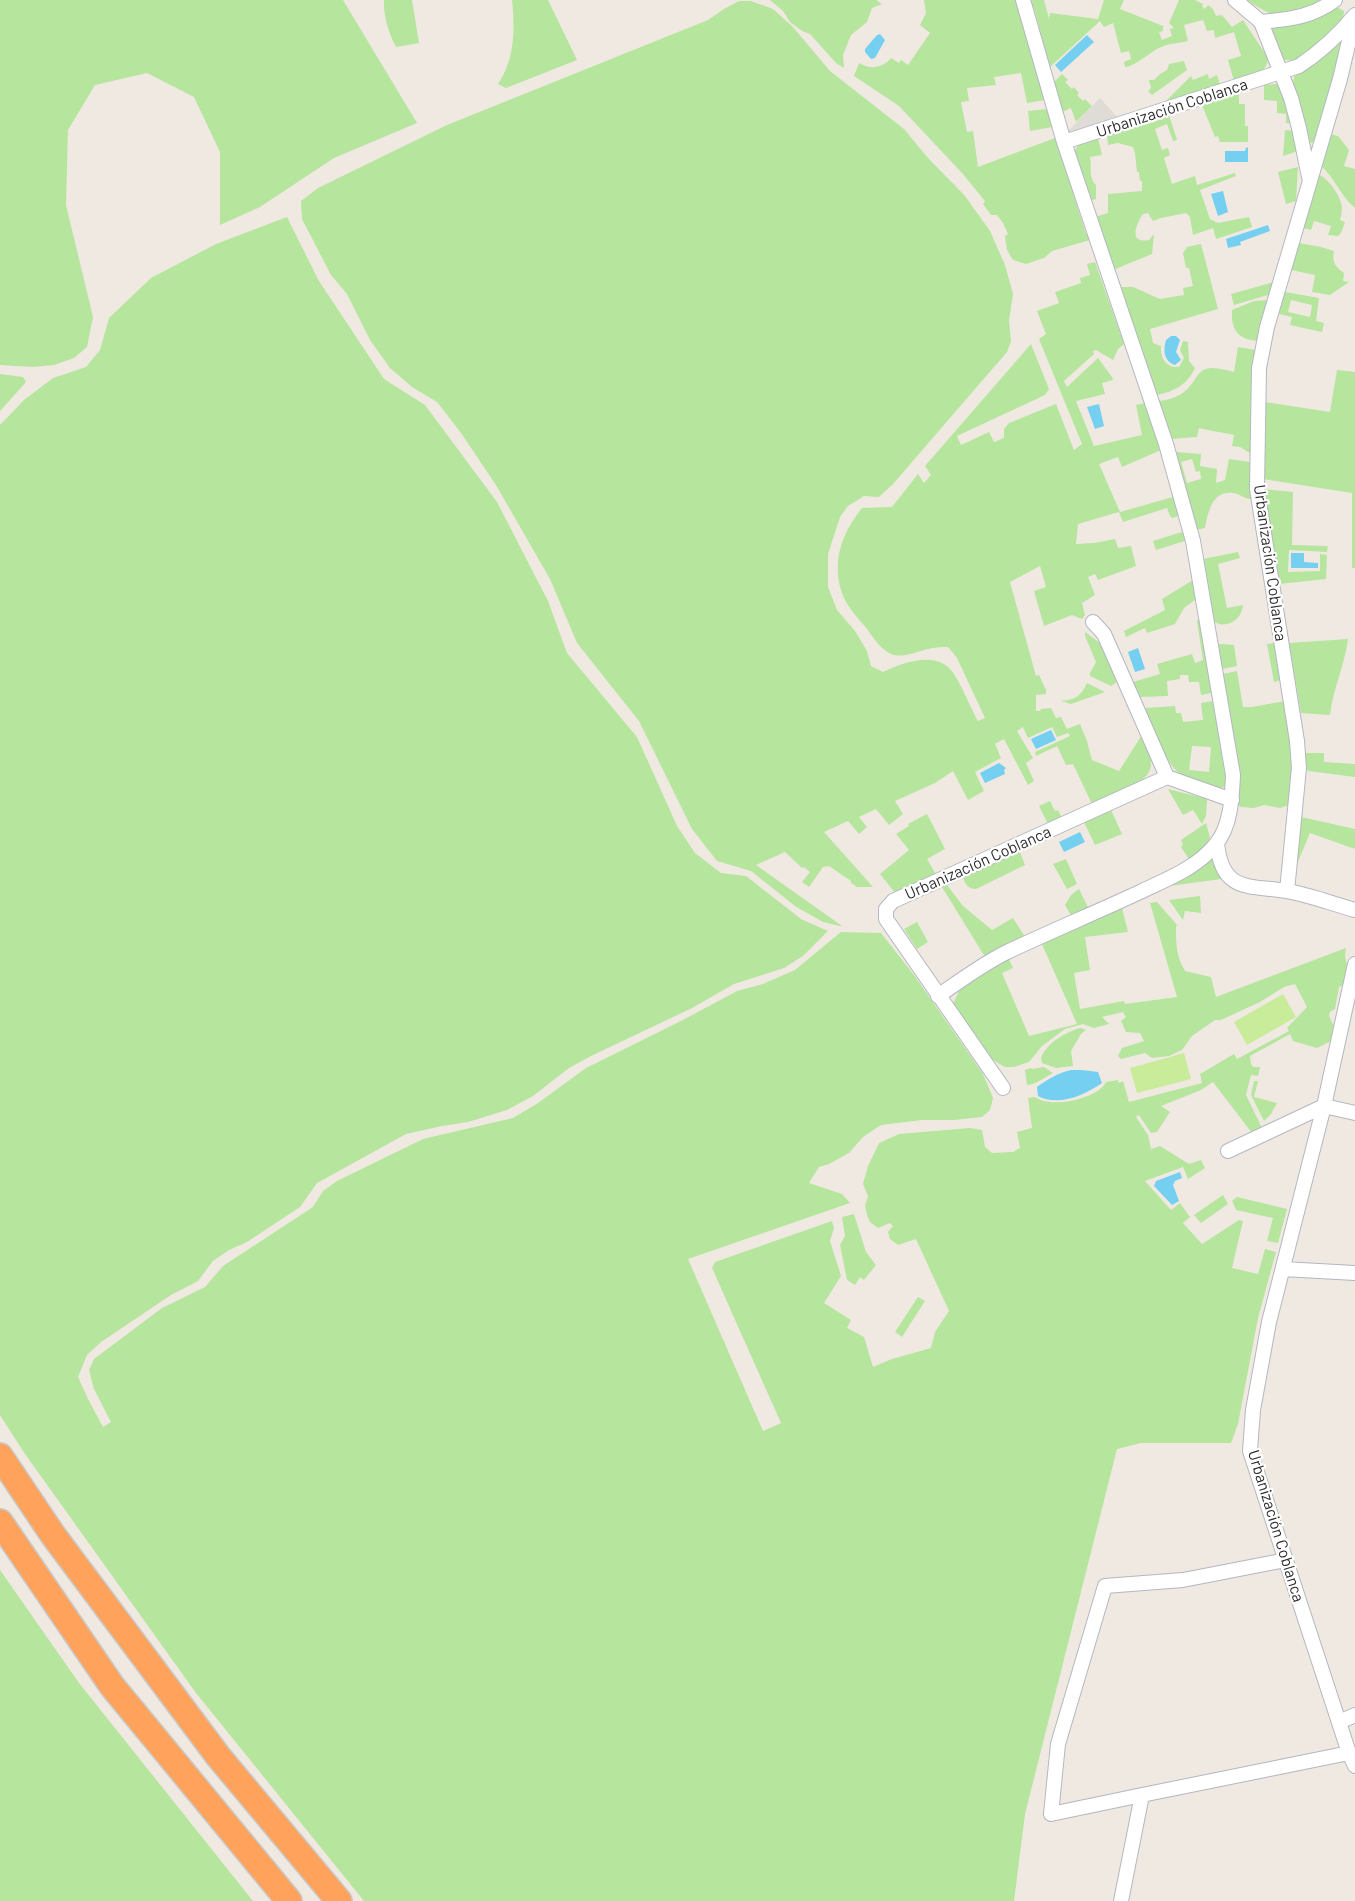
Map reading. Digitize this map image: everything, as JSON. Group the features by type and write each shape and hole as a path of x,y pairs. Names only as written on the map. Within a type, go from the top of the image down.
{"highway":[{"path":"0,1456 52,1535 218,1756 338,1901"},
{"path":"0,1522 112,1686 290,1901"}],"street":[{"path":"938,996 969,974 1004,954 1130,897 1194,865 1217,843 1226,824 1232,800 1233,775 1193,541 1166,444 1064,142 1023,0"},
{"name":"Urbanización Coblanca","path":"1235,0 1261,22 1293,106 1309,179"},
{"path":"1261,22 1300,17 1321,10 1335,0"},
{"name":"Urbanización Coblanca","path":"1064,142 1280,74 1298,66 1317,54 1355,15"},
{"name":"Urbanización Coblanca","path":"1288,891 1299,768 1297,741 1257,489 1258,368 1267,327 1309,179 1340,79 1355,15"},
{"path":"1093,622 1104,634 1167,777 1232,800"},
{"name":"Urbanización Coblanca","path":"1003,1088 886,919 886,910 893,901 1167,777"},
{"path":"1217,843 1219,859 1225,873 1241,885 1288,891 1355,910"},
{"name":"Urbanización Coblanca","path":"1355,964 1324,1106 1270,1322 1253,1410 1250,1452 1349,1753 1355,1766"},
{"path":"1228,1151 1324,1106 1355,1113"},
{"path":"1283,1268 1355,1273"},
{"path":"1286,1560 1183,1580 1105,1586 1058,1744 1051,1814 1349,1753"},
{"path":"1339,1722 1355,1715"},
{"path":"1120,1901 1142,1795"}],"green space":[{"path":"0,0 343,0 417,123 334,158 260,207 220,225 220,152 194,97 147,73 95,85 68,130 66,205 93,317 87,347 74,358 54,365 33,367 0,365"},
{"path":"384,0 412,0 419,43 396,47 387,24"},
{"path":"512,0 548,0 577,60 506,88 498,84 504,74 511,54 513,33"},
{"path":"770,0 876,0 882,4 872,8 867,22 851,35 843,55 844,68 836,63 810,34 802,31 790,22 783,11"},
{"path":"924,0 1044,0 1049,19 1050,13 1098,19 1104,0 1124,0 1120,9 1163,26 1163,31 1159,32 1162,40 1172,36 1170,29 1174,28 1169,23 1179,0 1195,0 1203,4 1202,6 1205,9 1208,5 1213,9 1216,16 1222,15 1232,27 1243,20 1268,58 1267,64 1261,72 1234,81 1228,60 1241,56 1234,32 1215,38 1214,30 1207,31 1203,20 1184,25 1188,41 1159,48 1134,64 1125,67 1124,62 1131,59 1129,51 1121,53 1113,23 1104,27 1100,21 1050,67 1034,8 1032,15 1045,100 1027,103 1021,73 994,77 996,85 967,88 969,101 961,102 967,132 973,131 978,167 1055,138 1063,163 1069,166 1073,179 1071,187 1086,234 1091,237 1090,240 1052,251 1044,258 1026,264 1013,260 1007,250 1005,236 1008,234 1003,223 997,215 991,215 983,204 985,201 962,173 899,106 854,76 859,63 868,67 876,67 884,64 891,58 899,63 901,60 908,65 930,33 920,25 926,13"},
{"path":"1247,0 1325,0 1299,12 1277,15 1271,14"},
{"path":"739,1 751,1 773,9 793,27 830,71 904,129 928,158 965,196 990,231 1005,265 1013,294 1009,321 1011,341 1007,352 893,484 879,497 864,496 848,506 840,517 828,554 828,587 837,610 855,631 867,651 871,666 883,672 917,660 935,661 943,664 954,673 978,721 985,718 957,658 948,647 935,648 907,655 891,654 884,650 851,610 844,598 838,574 840,550 848,528 862,508 892,507 918,474 924,483 931,475 925,466 1031,344 1049,389 1045,395 957,436 961,445 989,432 994,442 1004,438 1004,429 1009,423 1056,404 1074,450 1082,444 1039,339 1046,334 1037,311 1059,303 1055,292 1081,283 1080,278 1090,275 1087,264 1095,262 1124,344 1118,349 1113,360 1096,350 1093,351 1094,354 1064,381 1067,387 1098,358 1112,377 1113,380 1102,383 1105,394 1076,401 1094,446 1142,435 1136,405 1145,403 1161,450 1122,467 1118,457 1099,464 1120,512 1173,497 1178,516 1172,518 1167,508 1123,522 1119,512 1078,524 1076,544 1115,539 1118,548 1131,546 1136,566 1098,580 1095,574 1088,577 1095,595 1082,603 1085,615 1082,619 1072,615 1044,626 1034,591 1046,587 1040,566 1010,582 1036,676 1039,675 1046,690 1046,694 1036,695 1036,711 1051,708 1056,718 1061,717 1067,729 1080,724 1092,760 1119,771 1142,735 1151,760 1150,770 1146,776 1141,781 1092,804 1073,764 1066,765 1057,746 1036,756 1035,752 1070,736 1068,733 1057,737 1052,727 1028,738 1023,727 1017,731 1033,758 1026,763 1034,781 1028,785 1004,739 995,744 1001,758 975,772 984,791 968,800 953,771 935,783 895,801 903,814 889,825 876,809 859,817 867,827 859,834 848,821 824,832 873,887 857,887 829,866 823,867 809,887 802,882 810,872 804,867 802,868 785,852 756,865 842,926 823,922 795,906 751,871 717,861 692,829 639,721 577,643 550,579 496,485 461,433 437,402 412,387 390,368 370,340 347,294 331,275 302,219 301,201 318,188 447,125 708,20"},
{"path":"1335,6 1344,11 1344,14 1331,33 1343,47 1315,140 1312,143 1309,142 1293,83 1294,77 1300,71 1302,58 1291,61 1282,59 1270,31 1273,27 1303,23 1316,19 1320,13"},
{"path":"1184,61 1187,70 1152,95 1148,91 1151,88 1149,80 1154,80 1167,70 1169,64"},
{"path":"1062,74 1068,80 1065,82 1072,89 1074,87 1079,93 1077,95 1083,101 1085,99 1092,106 1076,122 1071,108 1062,112 1054,82"},
{"path":"1208,74 1209,79 1217,75 1220,85 1164,103 1191,76 1193,80"},
{"path":"1264,85 1279,85 1293,123 1286,123 1286,114 1277,113 1277,101 1264,100"},
{"path":"1239,93 1239,104 1245,104 1245,126 1248,126 1248,142 1220,142 1218,136 1215,137 1202,105"},
{"path":"1047,109 1052,127 1030,131 1028,111"},
{"path":"1169,115 1177,140 1173,141 1167,124 1155,129 1162,150 1168,148 1170,155 1164,158 1172,184 1195,176 1197,185 1235,173 1236,176 1200,190 1210,219 1218,223 1249,217 1252,227 1216,239 1213,228 1193,235 1190,217 1186,213 1153,221 1148,213 1143,214 1136,228 1136,236 1138,239 1149,240 1154,234 1152,254 1113,270 1095,217 1108,213 1108,194 1142,191 1142,181 1140,181 1139,172 1137,172 1133,147 1118,143 1108,145 1107,135"},
{"path":"1285,130 1295,131 1298,151 1283,156"},
{"path":"1330,134 1338,136 1349,150 1344,166 1355,169 1355,208 1321,166"},
{"path":"1098,138 1102,155 1090,157 1091,176 1096,185 1096,199 1089,201 1073,154 1078,145"},
{"path":"1298,167 1296,201 1286,204 1278,172"},
{"path":"1318,174 1330,184 1337,193 1341,203 1340,220 1345,222 1338,236 1328,235 1331,226 1314,221 1311,230 1303,228"},
{"path":"287,217 319,281 384,379 425,405 497,502 548,601 567,653 637,737 677,826 695,853 721,873 746,876 801,919 828,931 803,956 784,968 734,984 692,1008 591,1056 569,1068 533,1096 507,1110 468,1122 406,1134 317,1183 300,1207 247,1242 229,1250 213,1261 198,1281 171,1295 101,1342 87,1355 78,1377 103,1427 111,1422 94,1389 89,1370 94,1359 162,1308 205,1287 223,1266 313,1207 323,1191 337,1181 423,1139 513,1118 538,1103 586,1068 737,991 763,984 795,970 841,932 881,933 914,975 983,1074 993,1098 990,1110 982,1117 954,1120 922,1120 881,1125 863,1137 849,1153 829,1164 819,1167 809,1183 842,1194 850,1203 688,1259 763,1431 781,1423 712,1268 715,1262 832,1221 834,1228 830,1241 841,1276 824,1303 851,1320 847,1328 864,1337 873,1367 892,1359 931,1348 935,1332 949,1311 916,1239 898,1245 890,1239 888,1232 893,1226 890,1223 878,1228 870,1222 867,1215 865,1206 868,1196 863,1184 868,1166 879,1143 899,1134 970,1128 982,1130 985,1147 992,1153 1013,1152 1020,1148 1017,1132 1032,1128 1028,1098 1035,1097 1051,1102 1073,1100 1094,1093 1106,1082 1118,1080 1119,1083 1123,1081 1129,1102 1202,1083 1200,1074 1234,1054 1237,1059 1289,1031 1287,1028 1307,1007 1295,984 1284,987 1260,1002 1221,1020 1215,1020 1192,1036 1182,1050 1169,1056 1152,1058 1145,1053 1121,1059 1118,1056 1122,1048 1144,1041 1140,1033 1126,1032 1121,1021 1126,1017 1123,1012 1102,1017 1109,1024 1094,1028 1083,1024 1065,1029 1042,1046 1029,1062 1014,1067 1005,1067 988,1056 953,1004 960,989 1009,959 1013,968 1002,973 1029,1036 1077,1024 1042,944 1122,908 1128,932 1085,937 1090,970 1074,973 1080,1009 1124,1001 1125,1004 1177,997 1150,903 1157,902 1177,925 1177,950 1185,971 1211,977 1216,997 1346,948 1347,966 1344,985 1339,987 1335,1009 1330,1012 1329,1016 1334,1026 1333,1040 1317,1048 1293,1041 1290,1034 1250,1056 1253,1067 1260,1067 1258,1076 1251,1075 1246,1095 1262,1128 1252,1133 1213,1082 1201,1090 1161,1106 1170,1112 1157,1132 1151,1133 1139,1115 1136,1117 1148,1135 1151,1149 1160,1146 1189,1164 1201,1160 1205,1168 1188,1179 1183,1167 1145,1181 1171,1210 1180,1203 1190,1217 1183,1223 1202,1244 1239,1220 1243,1221 1232,1268 1258,1274 1265,1249 1276,1252 1258,1318 1238,1424 1231,1443 1141,1443 1117,1449 1025,1814 1014,1901 364,1901 196,1693 25,1454 0,1415 0,425 24,400 53,378 86,367 100,350 109,318 151,278 216,244"},
{"path":"1299,243 1334,251 1333,258 1335,264 1344,273 1343,281 1349,282 1330,295 1312,292 1315,275 1291,270"},
{"path":"1201,244 1218,309 1150,329 1153,343 1161,346 1163,358 1167,364 1179,367 1184,358 1180,350 1183,341 1188,342 1189,361 1195,368 1188,379 1179,387 1156,395 1119,287 1133,287 1160,299 1184,295 1183,288 1193,286 1183,253 1187,247"},
{"path":"1274,282 1271,294 1234,305 1231,294"},
{"path":"1285,292 1319,298 1316,321 1324,323 1322,332 1290,325 1292,317 1279,314","holes":["1291,300 1312,305 1310,317 1288,312"]},
{"path":"1267,300 1270,309 1260,341 1246,339 1237,333 1233,324 1232,310 1254,301"},
{"path":"1238,347 1255,350 1251,380 1250,453 1240,447 1232,446 1234,435 1199,428 1197,437 1171,439 1158,401 1180,395 1203,370 1216,368 1234,372"},
{"path":"1337,370 1355,372 1355,568 1352,568 1352,493 1263,479 1265,402 1330,412"},
{"path":"0,374 23,377 26,382 0,411"},
{"path":"1176,452 1201,454 1200,466 1217,469 1216,483 1225,480 1229,459 1250,462 1252,499 1233,493 1220,495 1212,504 1205,528 1196,530","holes":["1192,459 1196,472 1200,471 1201,479 1187,483 1181,462"]},
{"path":"1263,489 1293,492 1292,545 1328,546 1327,552 1289,550 1288,572 1320,571 1320,554 1327,555 1326,579 1279,584"},
{"path":"1182,532 1185,541 1156,550 1153,541"},
{"path":"1238,552 1240,558 1218,564 1227,608 1243,605 1242,610 1233,622 1219,624 1214,622 1203,559"},
{"path":"1193,580 1196,599 1184,608 1175,624 1147,633 1145,628 1126,637 1124,631 1165,610 1162,599"},
{"path":"1199,619 1212,693 1201,695 1199,682 1189,682 1188,675 1180,675 1180,679 1167,681 1168,696 1140,697 1133,682 1160,674 1157,664 1192,654 1195,663 1203,660 1197,621"},
{"path":"1085,632 1100,643 1118,681 1111,686 1090,676 1096,662"},
{"path":"1348,639 1330,715 1301,713 1289,643"},
{"path":"1275,643 1281,680 1274,682 1267,644"},
{"path":"1217,645 1234,645 1237,666 1222,669"},
{"path":"1237,671 1243,707 1285,701 1293,746 1290,805 1280,808 1264,805 1254,808 1241,807 1232,802 1238,766 1236,746 1233,745 1228,718 1230,716 1223,674"},
{"path":"1087,683 1105,692 1071,704 1061,701 1070,700 1077,696"},
{"path":"1213,701 1226,765 1227,783 1222,788 1189,779 1174,768 1160,744 1145,708 1175,706 1176,713 1181,713 1183,722 1203,720 1201,703","holes":["1192,746 1211,747 1209,772 1189,770"]},
{"path":"1305,753 1324,753 1324,762 1355,764 1355,777 1308,771"},
{"path":"1168,789 1207,799 1206,816 1202,824 1193,810 1183,815"},
{"path":"1050,801 1055,811 1058,810 1062,818 1048,824 1039,806"},
{"path":"1111,810 1122,834 1095,845 1084,822"},
{"path":"927,814 945,849 927,859 937,876 896,894 880,874 909,850 896,834 909,826 908,824"},
{"path":"1301,817 1355,829 1355,849 1310,833 1297,864"},
{"path":"1206,823 1210,838 1203,848 1189,859 1181,847 1183,845 1181,840"},
{"path":"1020,852 1025,865 976,889 969,887 965,883 963,878"},
{"path":"1212,856 1221,879 1170,886 1170,885"},
{"path":"1066,859 1077,884 1067,889 1053,864"},
{"path":"947,885 963,906 992,930 1013,918 1025,937 985,957 942,887"},
{"path":"1079,889 1089,909 1072,917 1065,905 1071,895"},
{"path":"1200,896 1201,913 1185,911 1183,920 1169,900"},
{"path":"917,922 928,942 917,949 904,929"},
{"path":"1283,994 1296,1017 1247,1045 1234,1022"},
{"path":"1081,1028 1086,1030 1081,1034 1071,1051 1073,1066 1056,1068 1042,1063 1041,1058 1052,1043 1063,1035"},
{"path":"1184,1053 1191,1079 1137,1093 1130,1068"},
{"path":"1044,1067 1053,1073 1027,1085 1025,1070"},
{"path":"1254,1081 1258,1081 1254,1097 1277,1103 1271,1114 1264,1121 1251,1095"},
{"path":"1223,1195 1228,1204 1201,1223 1194,1215"},
{"path":"1237,1197 1287,1209 1278,1243 1267,1241 1273,1218 1236,1210 1232,1201"},
{"path":"854,1214 866,1252 876,1265 864,1280 860,1277 855,1285 847,1280 840,1245 845,1236 842,1217"},
{"path":"918,1297 925,1301 902,1337 895,1332"},
{"path":"0,1570 79,1683 253,1901 0,1901"}],"shaded area":[{"path":"1100,98 1118,118 1071,133 1068,131"}],"water":[{"path":"880,34 885,40 875,58 871,59 865,52 865,49"},
{"path":"1087,35 1094,42 1061,72 1055,65"},
{"path":"1248,147 1248,162 1225,162 1225,151 1245,151"},
{"path":"1223,191 1228,212 1218,216 1211,194"},
{"path":"1268,225 1270,231 1240,242 1241,245 1228,248 1226,239"},
{"path":"1171,336 1176,336 1180,340 1176,352 1181,360 1175,365 1169,361 1165,352 1166,340"},
{"path":"1099,404 1104,426 1095,429 1087,407"},
{"path":"1291,553 1304,553 1304,562 1318,563 1318,568 1291,568"},
{"path":"1138,648 1145,669 1135,672 1128,652"},
{"path":"1051,730 1056,740 1036,749 1031,739"},
{"path":"999,763 1006,768 1004,770 1005,774 985,783 980,773"},
{"path":"1080,832 1085,842 1064,852 1059,842"},
{"path":"1071,1070 1098,1072 1102,1083 1088,1092 1063,1100 1046,1099 1038,1096 1037,1087 1053,1077"},
{"path":"1180,1172 1182,1178 1175,1181 1173,1185 1179,1201 1172,1205 1154,1186 1156,1181"}]}
